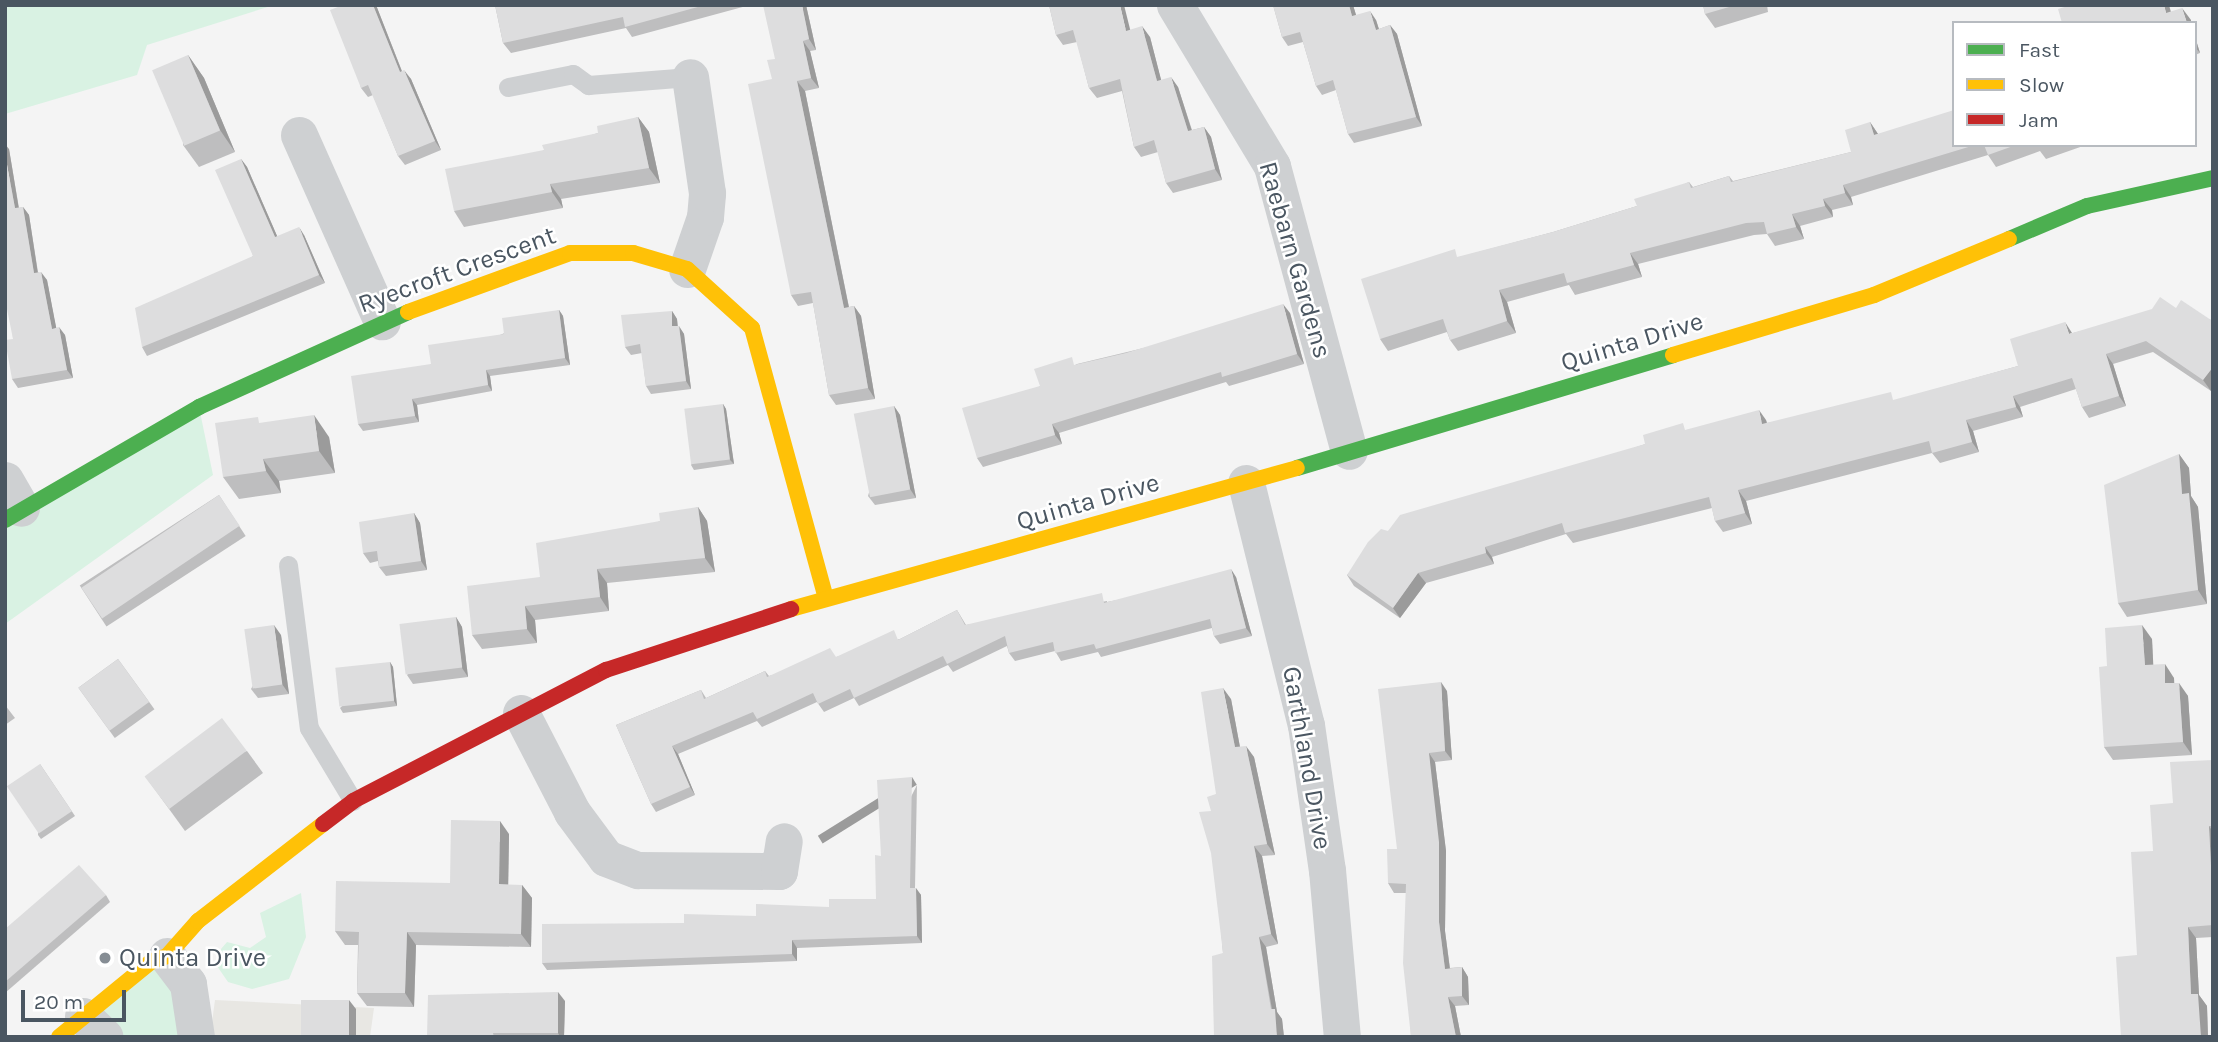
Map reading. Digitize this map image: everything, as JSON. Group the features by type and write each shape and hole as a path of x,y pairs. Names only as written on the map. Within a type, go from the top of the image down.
{"street":[{"name":"Raebarn Gardens","path":"1175,5 1272,166 1349,451"},
{"path":"687,269 705,217 707,193 690,77"},
{"path":"299,135 382,321"},
{"name":"Quinta Drive","path":"83,1030 152,961 167,956 198,921 353,801 606,670 826,598 1246,483 1874,295 2087,206 2213,178"},
{"name":"Ryecroft Crescent","path":"10,503 199,407 382,321 569,253 633,253 687,269 752,328 826,598"},
{"name":"Garthland Drive","path":"1246,483 1306,725 1327,870 1342,1037"},
{"path":"521,713 572,812 606,858 638,870 779,871 784,841"},
{"path":"167,956 188,984 196,1037"}],"lane":[{"path":"508,87 573,74 588,85 690,77"},
{"path":"288,565 309,728 353,801"}],"shaded area":[{"path":"215,1000 374,1008 370,1037 210,1037"}],"green space":[{"path":"5,5 274,5 147,45 137,75 5,114"},
{"path":"199,407 213,475 5,624 5,520"},
{"path":"301,893 306,937 289,979 252,989 228,982 217,966 221,949 227,942 250,948 266,937 260,913"},
{"path":"167,956 193,1037 103,1037 88,1021"}],"building":[{"path":"343,5 373,5 400,72 404,70 435,141 398,156 368,85 361,88 330,10"},
{"path":"495,5 705,5 625,27 623,17 503,43"},
{"path":"763,5 802,5 809,39 803,41 811,78 797,81 844,308 854,306 868,388 829,395 811,292 791,295 748,84 772,79 767,60 775,59"},
{"path":"1049,5 1120,5 1126,31 1142,26 1157,81 1171,77 1188,131 1204,127 1215,169 1166,183 1154,140 1134,147 1120,79 1089,88 1073,30 1056,35"},
{"path":"1273,5 1349,5 1352,16 1370,11 1376,30 1390,25 1416,117 1348,134 1333,80 1316,86 1300,32 1282,37"},
{"path":"1703,5 1736,5 1705,14"},
{"path":"2071,5 2164,5 2166,13 2182,8 2186,21 2061,21 2058,9"},
{"path":"188,55 220,130 184,146 152,70"},
{"path":"1952,111 1952,147 1968,147 1843,185 1845,193 1823,199 1825,206 1792,214 1796,227 1767,234 1764,222 1746,223 1630,253 1634,265 1567,283 1564,273 1499,290 1507,321 1450,340 1443,319 1380,339 1361,279 1455,249 1457,257 1553,232 1637,206 1634,199 1689,182 1691,188 1729,176 1731,182 1851,152 1845,130 1870,122 1874,135"},
{"path":"638,117 649,168 550,184 552,192 454,211 445,169 544,150 542,145 598,133 597,126"},
{"path":"1985,147 2010,147 1988,155"},
{"path":"5,154 15,208 23,207 34,273 41,272 52,329 59,327 67,370 12,379 5,340 13,339 5,299"},
{"path":"241,159 275,237 299,227 319,275 142,347 135,308 253,256 215,170"},
{"path":"2160,297 2176,308 2181,300 2211,320 2213,317 2213,367 2203,380 2146,341 2106,354 2119,396 2082,407 2072,378 2013,396 2016,407 1966,420 1972,442 1932,453 1929,441 1738,490 1745,513 1715,521 1709,497 1565,533 1562,523 1485,547 1486,553 1418,573 1393,608 1347,575 1368,542 1381,529 1388,531 1400,515 1645,444 1643,435 1683,423 1685,430 1759,410 1762,424 1891,392 1893,400 2018,366 2010,339 2065,322 2069,334 2152,309"},
{"path":"1283,304 1297,354 1222,377 1221,372 1052,424 1055,435 977,458 962,408 1040,386 1034,369 1072,357 1074,365 1126,353"},
{"path":"559,310 565,358 486,370 488,385 412,399 415,416 358,424 351,376 431,364 428,345 504,334 502,318"},
{"path":"672,311 672,326 679,326 686,381 646,386 640,344 625,347 621,315"},
{"path":"723,404 730,460 691,464 684,409"},
{"path":"894,406 910,489 870,497 854,414"},
{"path":"314,415 319,451 263,459 266,471 223,477 215,423 258,417 259,423"},
{"path":"2179,454 2182,494 2189,493 2198,590 2118,603 2104,485"},
{"path":"219,495 240,526 102,619 81,588"},
{"path":"698,507 705,558 597,569 600,597 525,606 527,629 472,635 467,586 540,577 536,543 660,521 659,513"},
{"path":"414,513 421,561 379,567 377,551 363,553 359,522"},
{"path":"1231,569 1246,628 1214,636 1210,619 1096,649 1094,644 1055,653 1053,642 1009,653 1005,636 947,664 943,656 854,698 850,689 818,704 813,693 757,719 753,712 672,746 690,787 651,804 616,725 701,690 704,699 765,671 767,677 830,648 836,657 894,630 898,640 957,610 965,625 1102,593 1104,603"},
{"path":"456,617 462,668 406,675 399,624"},
{"path":"274,625 282,684 253,689 244,629"},
{"path":"2142,625 2145,665 2165,664 2165,683 2179,683 2183,742 2104,747 2099,667 2107,666 2105,628"},
{"path":"118,659 149,702 110,731 78,688"},
{"path":"390,662 394,701 339,707 335,668"},
{"path":"1441,682 1445,751 1429,753 1439,842 1439,922 1445,969 1462,967 1462,996 1448,997 1456,1037 1411,1037 1403,963 1406,884 1388,883 1387,849 1397,849 1378,689"},
{"path":"1223,688 1235,747 1246,746 1267,844 1254,846 1271,934 1259,937 1271,1009 1275,1009 1277,1037 1214,1037 1212,956 1223,953 1211,853 1199,812 1211,811 1207,797 1216,794 1201,692"},
{"path":"222,718 247,751 169,809 145,776"},
{"path":"2213,760 2213,826 2209,826 2213,925 2188,927 2191,994 2198,994 2201,1037 2121,1037 2116,957 2137,955 2131,852 2153,851 2150,805 2173,803 2170,762"},
{"path":"40,764 72,811 39,834 7,786"},
{"path":"912,777 910,888 916,888 917,936 792,940 792,954 542,963 542,924 684,923 684,914 756,916 756,904 829,907 829,899 876,899 875,855 881,856 877,780"},
{"path":"451,820 500,821 499,884 522,885 521,934 407,932 405,993 357,993 359,932 335,931 336,881 450,883"},
{"path":"79,865 106,895 5,982 5,929"},
{"path":"558,992 558,1033 427,1037 428,995"},
{"path":"301,1000 349,1000 349,1037 301,1037"}],"traffic: fast":[{"path":"2009,239 2087,206 2213,178"},
{"path":"5,520 199,407 408,312"},
{"path":"1297,468 1673,355"}],"traffic: slow":[{"path":"1673,355 1874,295 2009,239"},
{"path":"408,312 570,253 633,253 687,269 752,328 826,598"},
{"path":"791,609 1297,468"},
{"path":"59,1037 152,961 167,956 198,921 323,824"}],"traffic: jam":[{"path":"323,824 353,801 606,670 791,609"}],"place":[{"name":"Quinta Drive","path":"105,958"}]}
